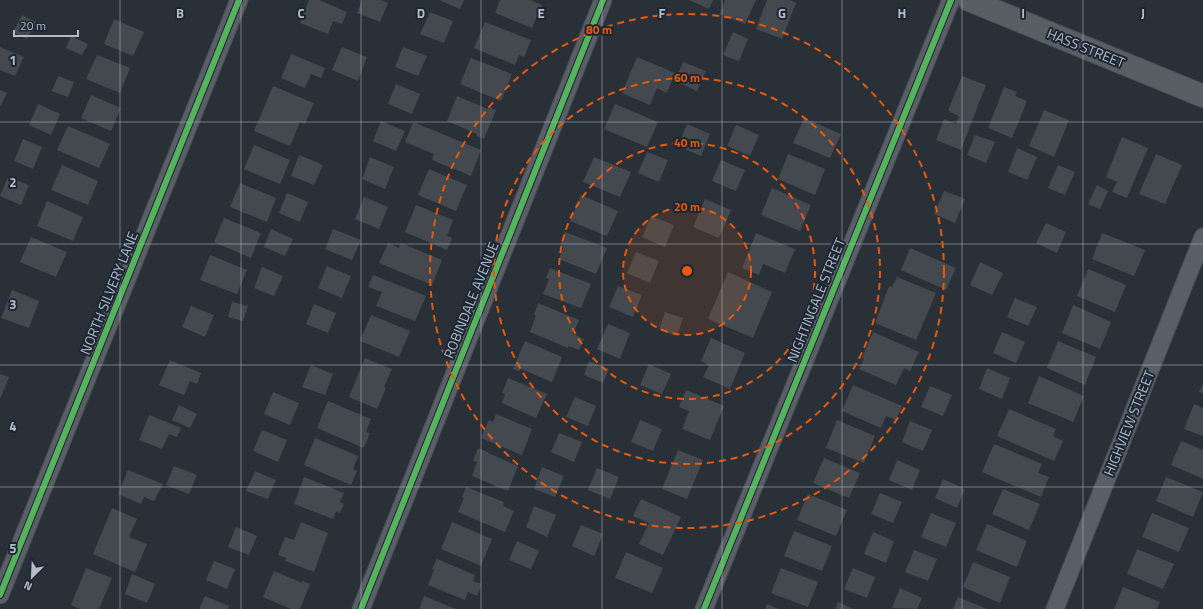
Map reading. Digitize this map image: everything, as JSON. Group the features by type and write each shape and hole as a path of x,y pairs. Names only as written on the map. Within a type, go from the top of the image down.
{"street":[{"name":"NORTH SILVERY LANE","path":"0,595 239,0"},
{"name":"ROBINDALE AVENUE","path":"361,609 603,0"},
{"name":"NIGHTINGALE STREET","path":"704,609 951,0"},
{"name":"HASS STREET","path":"969,0 1203,96"},
{"name":"HIGHVIEW STREET","path":"1055,609 1203,237"}],"building":[{"path":"309,0 319,0 347,12 342,24 333,21 328,34 300,23"},
{"path":"362,0 380,0 388,3 380,22 357,13"},
{"path":"439,0 464,0 460,9"},
{"path":"500,0 531,0 542,5 532,28 495,13"},
{"path":"689,0 713,0 709,9"},
{"path":"725,0 756,0 745,24 720,14"},
{"path":"767,0 790,0 796,3 782,39 756,29"},
{"path":"430,12 453,21 444,43 420,34"},
{"path":"22,15 36,22 27,39 13,32"},
{"path":"114,19 144,32 133,56 104,44"},
{"path":"485,22 531,40 524,57 519,55 515,65 474,48"},
{"path":"733,32 748,39 739,61 723,55"},
{"path":"71,36 88,44 82,55 66,48"},
{"path":"0,47 24,57 15,76 0,70"},
{"path":"342,47 367,57 358,81 332,70"},
{"path":"403,47 427,56 418,76 395,67"},
{"path":"291,54 325,68 321,78 311,74 305,88 281,78"},
{"path":"97,55 130,68 120,93 86,79"},
{"path":"637,57 675,73 667,93 657,88 650,105 622,93"},
{"path":"471,58 512,74 501,101 460,84"},
{"path":"683,62 706,71 697,91 675,81"},
{"path":"58,76 74,82 68,97 52,91"},
{"path":"962,76 986,85 961,150 936,140 944,119 956,124 959,116 948,111"},
{"path":"396,84 420,94 412,114 388,104"},
{"path":"273,86 314,103 305,124 300,122 290,146 254,131"},
{"path":"1004,87 1017,92 1015,96 1027,101 1012,138 988,128"},
{"path":"0,90 7,93 0,107"},
{"path":"91,95 121,108 111,131 81,118"},
{"path":"457,96 488,109 489,107 496,110 484,139 476,136 477,134 447,121"},
{"path":"38,104 60,114 51,135 29,125"},
{"path":"615,104 658,122 647,147 604,129"},
{"path":"1044,110 1069,120 1054,157 1029,146"},
{"path":"804,118 841,134 830,158 793,143"},
{"path":"381,121 405,131 396,151 373,141"},
{"path":"413,122 481,150 471,176 432,160 434,154 405,142"},
{"path":"687,124 710,134 701,156 678,146"},
{"path":"736,125 759,135 750,156 727,146"},
{"path":"68,126 110,144 99,168 57,150"},
{"path":"975,135 995,142 986,163 967,155"},
{"path":"1122,137 1148,148 1127,198 1112,192 1117,182 1106,177"},
{"path":"23,139 42,147 33,169 14,161"},
{"path":"254,145 290,160 280,184 244,169"},
{"path":"1017,148 1037,157 1027,180 1008,172"},
{"path":"647,152 668,160 659,182 638,173"},
{"path":"788,154 825,169 815,195 778,179"},
{"path":"1156,154 1182,165 1165,204 1139,194"},
{"path":"299,155 323,165 314,185 291,176"},
{"path":"370,157 394,167 385,189 362,179"},
{"path":"594,157 631,172 620,197 583,182"},
{"path":"721,160 745,170 736,191 712,181"},
{"path":"62,165 98,181 88,205 51,190"},
{"path":"1058,165 1075,172 1065,195 1048,188"},
{"path":"429,169 467,185 456,211 418,195"},
{"path":"8,177 29,185 21,205 0,196"},
{"path":"240,183 276,198 267,222 230,207"},
{"path":"1097,185 1108,191 1100,209 1088,204"},
{"path":"772,188 811,205 800,231 761,215"},
{"path":"944,191 965,199 955,223 934,214"},
{"path":"287,193 308,202 300,222 279,213"},
{"path":"581,195 618,211 607,236 570,221"},
{"path":"364,197 388,207 379,229 355,219"},
{"path":"705,199 731,210 719,238 693,227"},
{"path":"47,201 83,217 73,241 37,226"},
{"path":"416,205 453,220 447,236 452,238 447,250 405,232"},
{"path":"651,216 674,225 665,247 642,237"},
{"path":"224,218 261,233 251,258 214,242"},
{"path":"1046,223 1066,232 1057,253 1036,243"},
{"path":"271,229 293,239 285,256 264,247"},
{"path":"333,229 361,240 352,260 325,249"},
{"path":"565,232 607,248 596,274 559,259 564,246 560,245"},
{"path":"756,233 795,249 785,273 763,264 759,275 742,268"},
{"path":"1102,233 1145,250 1134,276 1092,259"},
{"path":"31,237 67,252 56,277 20,262"},
{"path":"388,243 399,248 401,243 442,260 432,285 379,263"},
{"path":"910,248 956,268 946,290 901,270"},
{"path":"636,252 659,261 650,283 627,273"},
{"path":"210,255 247,270 237,294 200,280"},
{"path":"980,262 1003,273 992,295 970,285"},
{"path":"327,266 351,276 342,298 318,288"},
{"path":"262,267 283,276 274,296 254,288"},
{"path":"550,268 591,284 581,308 543,294 549,279 546,278"},
{"path":"1088,269 1126,285 1115,312 1077,296"},
{"path":"728,272 772,292 753,338 708,319"},
{"path":"373,275 426,296 415,321 376,306 382,292 368,287"},
{"path":"897,277 936,293 916,340 875,323 889,286 892,287"},
{"path":"618,286 642,295 633,317 609,307"},
{"path":"12,290 39,301 29,328 1,318"},
{"path":"1015,298 1037,307 1028,326 1007,317"},
{"path":"232,302 248,306 243,321 228,317"},
{"path":"538,303 579,320 573,334 584,339 579,350 568,346 568,348 530,332 536,316 534,315"},
{"path":"314,304 336,313 328,333 306,324"},
{"path":"1073,305 1111,322 1100,349 1062,333"},
{"path":"191,306 214,315 205,337 182,327"},
{"path":"665,312 683,318 677,336 659,330"},
{"path":"371,315 410,331 399,357 360,341"},
{"path":"608,324 630,333 620,359 597,349"},
{"path":"873,332 919,352 910,371 904,368 896,385 859,369"},
{"path":"1002,332 1025,342 1016,363 993,353"},
{"path":"711,338 745,353 730,389 703,377 709,365 701,361"},
{"path":"525,341 562,357 552,382 521,369 519,371 513,369"},
{"path":"1058,341 1096,357 1085,385 1047,368"},
{"path":"365,358 392,369 377,409 349,397"},
{"path":"170,360 201,373 197,384 190,381 184,395 159,385"},
{"path":"589,361 609,369 603,383 584,375"},
{"path":"649,364 671,374 662,394 640,385"},
{"path":"311,365 333,374 325,395 302,387"},
{"path":"987,368 1010,378 1002,399 979,389"},
{"path":"0,374 9,377 0,399"},
{"path":"1039,376 1084,396 1073,422 1028,403"},
{"path":"508,378 547,394 536,418 502,403 505,394 502,393"},
{"path":"1203,383 1203,394 1199,392"},
{"path":"853,385 902,406 896,420 886,416 881,428 842,411"},
{"path":"930,386 952,395 943,416 921,407"},
{"path":"686,390 724,406 710,440 682,429 689,411 679,407"},
{"path":"273,392 299,403 290,425 264,414"},
{"path":"575,397 596,406 588,426 566,417"},
{"path":"328,401 371,419 366,432 370,433 364,448 317,428"},
{"path":"1194,404 1203,408 1203,436 1184,429"},
{"path":"179,405 197,414 190,428 172,420"},
{"path":"1009,409 1056,429 1053,436 1063,441 1054,461 997,436"},
{"path":"496,414 532,429 522,455 481,438 489,420 493,422"},
{"path":"149,415 181,428 177,437 169,434 162,449 139,440"},
{"path":"640,420 662,429 653,451 631,442"},
{"path":"837,420 875,436 864,463 826,448"},
{"path":"910,421 932,430 923,451 902,442"},
{"path":"262,430 287,440 278,462 253,451"},
{"path":"559,433 582,442 574,462 551,452"},
{"path":"315,438 358,456 353,469 357,471 351,485 304,465"},
{"path":"1181,441 1203,450 1203,479 1171,465"},
{"path":"994,444 1042,464 1038,473 1049,477 1041,497 982,472"},
{"path":"478,448 518,466 508,491 472,476 477,462 473,461"},
{"path":"678,450 703,460 687,499 662,489"},
{"path":"824,458 860,473 849,498 813,483"},
{"path":"897,460 920,470 912,490 889,480"},
{"path":"174,466 197,475 189,494 166,485"},
{"path":"542,467 564,476 555,497 534,489"},
{"path":"597,468 619,477 610,499 588,490"},
{"path":"128,470 163,484 154,501 144,497 141,504 118,494"},
{"path":"255,471 276,480 268,499 246,491"},
{"path":"304,477 344,493 340,502 344,504 340,513 336,511 333,519 294,504"},
{"path":"1166,477 1203,492 1193,517 1156,501"},
{"path":"943,479 965,489 957,508 935,498"},
{"path":"466,487 504,502 503,506 514,511 505,532 458,512 464,498 462,497"},
{"path":"1003,489 1040,504 1029,530 992,514"},
{"path":"880,493 902,502 893,523 871,514"},
{"path":"808,494 847,510 836,536 797,520"},
{"path":"641,499 681,517 663,555 639,544 649,523 633,516"},
{"path":"534,506 556,515 547,537 526,527"},
{"path":"112,508 137,519 129,537 147,544 135,572 93,554"},
{"path":"931,513 956,523 946,547 921,537"},
{"path":"1152,513 1189,528 1179,552 1142,537"},
{"path":"301,522 328,533 314,572 285,561 286,558 278,555 285,537 294,540"},
{"path":"452,522 492,539 481,566 441,549"},
{"path":"987,524 1027,541 1017,567 976,550"},
{"path":"581,525 603,534 594,556 572,546"},
{"path":"236,527 257,536 249,555 228,547"},
{"path":"794,531 832,546 822,571 784,556"},
{"path":"873,532 894,541 886,563 864,554"},
{"path":"517,541 539,551 531,569 509,560"},
{"path":"1137,549 1174,564 1163,589 1127,574"},
{"path":"914,550 937,559 928,581 905,572"},
{"path":"626,552 663,568 652,593 615,578"},
{"path":"437,559 475,575 473,581 482,584 477,596 468,592 465,600 428,585 434,570 432,569"},
{"path":"214,561 235,569 227,589 206,580"},
{"path":"973,562 1010,577 1000,603 963,587"},
{"path":"86,568 112,578 99,609 80,609 71,605"},
{"path":"781,568 818,582 808,607 771,593"},
{"path":"853,568 875,577 867,598 844,589"},
{"path":"274,571 302,583 302,581 310,584 300,609 291,609 263,597"},
{"path":"132,574 155,584 147,603 125,594"},
{"path":"1123,587 1160,602 1157,609 1114,609"},
{"path":"900,588 922,598 917,609 892,608"},
{"path":"205,596 229,606 228,609 199,609"},
{"path":"424,596 456,609 419,609"},
{"path":"958,597 987,609 953,609"},
{"path":"838,602 854,609 835,609"},
{"path":"767,604 779,609 765,609"}],"cycle path":[{"path":"0,595 239,0"},
{"path":"361,609 603,0"},
{"path":"704,609 951,0"}]}
